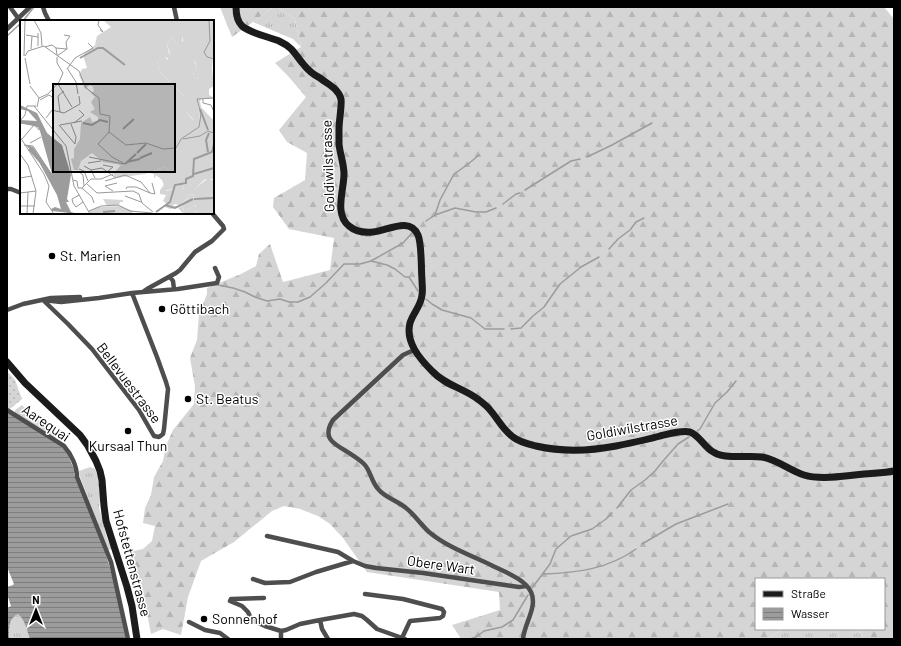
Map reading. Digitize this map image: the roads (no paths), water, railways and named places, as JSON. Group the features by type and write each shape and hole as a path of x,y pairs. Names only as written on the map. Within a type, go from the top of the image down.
{"street":[{"path":"10,7 18,18"},
{"path":"7,29 30,7"},
{"path":"43,7 48,20"},
{"path":"174,7 177,20"},
{"name":"Goldiwilstrasse","path":"236,7 237,16 241,25 280,42 293,50 305,66 334,88 341,98 338,126 339,145 344,175 341,205 344,223 352,229 363,233 380,231 398,226 406,226 412,227 418,234 420,243 422,295 420,304 410,323 411,340 414,350 434,374 453,387 468,392 484,404 512,437 534,446 555,450 576,451 613,447 690,432 696,435 710,450 721,456 758,456 771,459 801,474 809,476 817,477 894,471"},
{"path":"7,189 20,193"},
{"path":"144,292 180,270 195,252 212,241 224,229 213,214"},
{"path":"7,310 23,304 43,300 61,302 178,289 217,283 219,277 215,268"},
{"path":"170,276 173,281 174,289"},
{"name":"Bellevuestrasse","path":"43,300 92,349 139,410 154,436 159,437 163,434 164,429 168,389 132,293"},
{"path":"414,350 403,355 333,420 328,430 329,438 332,443 360,460 368,468 375,486 380,492 386,497 405,507 430,533 445,543 517,579 526,586 531,592 532,608 523,639"},
{"name":"Hofstettenstrasse","path":"7,362 16,374 32,390 80,435 94,458 102,480 106,521 128,591 137,639"},
{"name":"Aarequai","path":"7,410 64,446 71,456 77,470 77,478 111,562 128,639"},
{"name":"Obere Wart","path":"267,536 338,552 365,566 519,587 526,586"},
{"path":"253,580 265,583 290,582 316,572 354,561"},
{"path":"264,598 231,599 230,601 242,606 254,621 281,631 300,624 354,614 367,620 377,629 403,638 410,621 440,618 443,616 444,612 442,609 403,599 365,594"},
{"path":"320,620 322,629 328,639"},
{"path":"189,622 205,630 220,633 228,639"},
{"path":"281,631 281,639"}],"water":[{"path":"7,412 66,450 109,563 126,639 30,639 24,622 18,614 12,618 9,628 9,639 7,639 7,608 11,606 7,594 7,587 14,584 7,567"}],"waterway":[{"path":"24,20 34,7"},
{"path":"7,36 20,24"},
{"path":"587,157 652,123"},
{"path":"435,215 440,200 454,174 479,155"},
{"path":"525,190 571,161 580,159"},
{"path":"503,204 516,194 520,193"},
{"path":"426,221 435,215 455,208 476,212 486,212 496,208"},
{"path":"609,249 618,239 630,230 636,222 644,218"},
{"path":"371,261 403,243 412,233"},
{"path":"511,329 521,328 544,307 560,284 581,267 599,257"},
{"path":"218,285 233,288 267,301 280,299 289,302 298,302 310,297 344,264 360,264 371,261 387,265 405,277 409,277 418,291"},
{"path":"426,299 442,310 471,318 485,329 504,329"},
{"path":"697,431 700,429 715,403 736,381"},
{"path":"617,508 631,490 655,471 678,444 689,437"},
{"path":"642,544 676,524 728,504"},
{"path":"532,588 550,564 556,549 571,536 592,529 612,513"},
{"path":"543,574 592,569 614,561 636,549"},
{"path":"470,639 476,637 484,631 502,627 513,620 528,595"}],"place":[{"name":"St. Marien","path":"52,256"},
{"name":"Göttibach","path":"162,309"},
{"name":"St. Beatus","path":"188,399"},
{"name":"Kursaal Thun","path":"128,431"},
{"name":"Sonnenhof","path":"204,619"}]}
